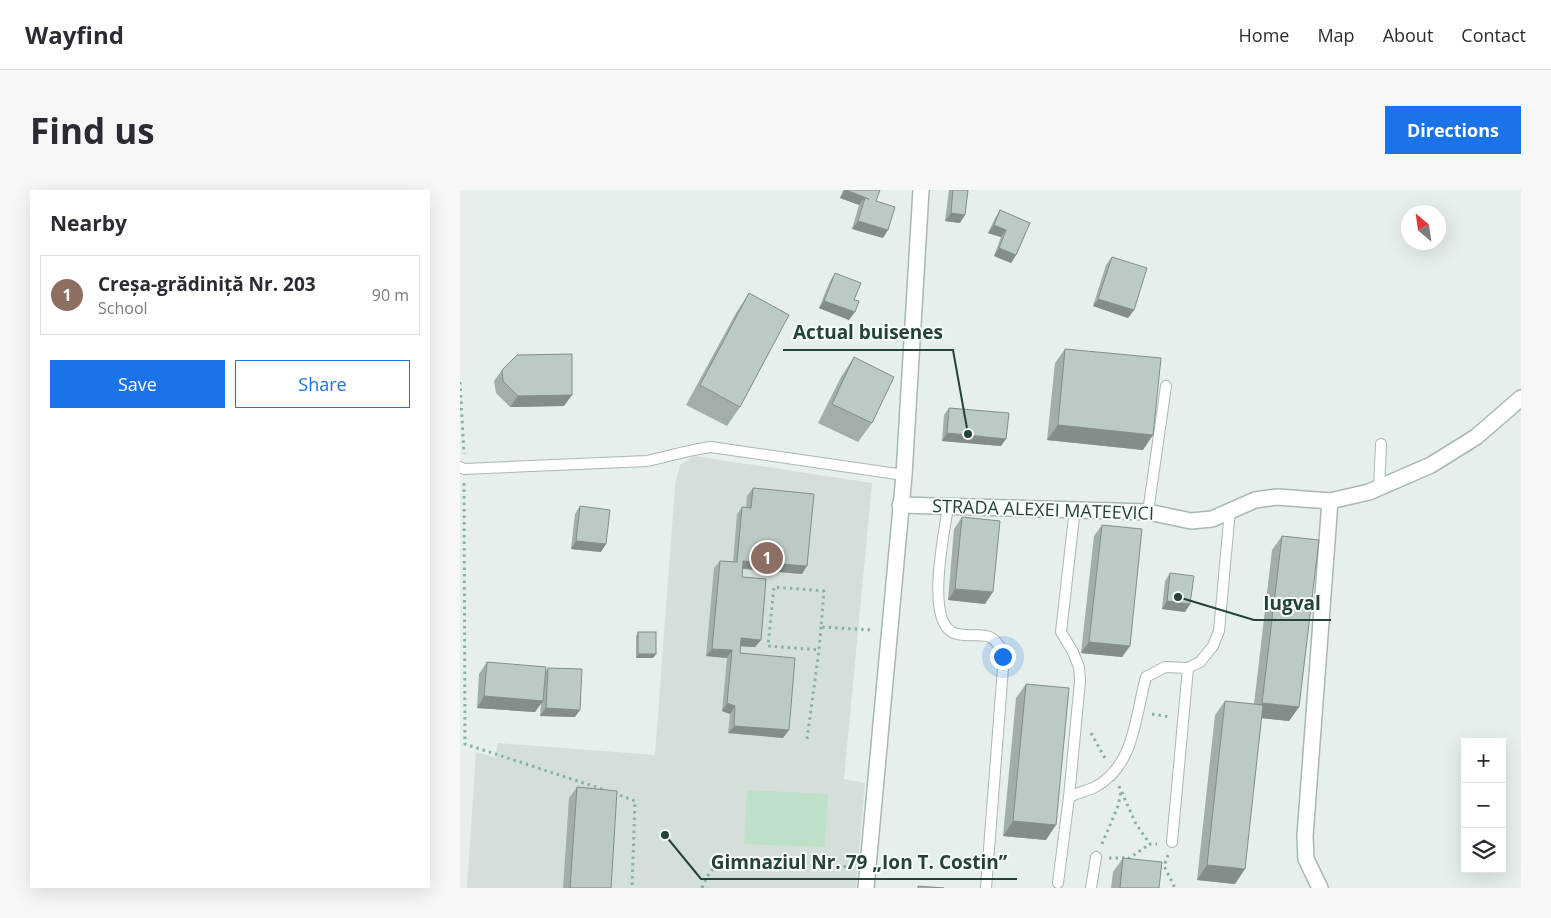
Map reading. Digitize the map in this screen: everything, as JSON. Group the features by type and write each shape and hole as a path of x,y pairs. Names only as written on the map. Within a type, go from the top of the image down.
{"street":[{"path":"866,888 888,631 904,474 920,190"},
{"name":"STRADA ALEXEI MATEEVICI","path":"900,505 1075,508 1148,512 1191,521 1212,519 1255,500 1277,498 1330,501 1379,489 1400,481 1452,453 1476,437 1520,399"},
{"path":"1320,888 1306,859 1305,836 1330,501"}],"lane":[{"path":"1148,512 1166,386"},
{"path":"1379,489 1381,444"},
{"path":"462,468 647,461 672,456 681,451 710,447 904,474"},
{"path":"948,506 937,597 940,618 949,631 958,635 984,634 998,642 1004,655 986,888"},
{"path":"1058,883 1069,796 1080,681 1079,667 1073,652 1060,632 1075,508"},
{"path":"1069,796 1096,786 1118,767 1131,744 1136,712 1146,677 1165,667 1188,668 1200,662 1209,652 1219,631 1230,510"},
{"path":"1172,842 1188,668"},
{"path":"1092,888 1096,857"}],"path":[{"path":"460,382 465,744 635,801 632,888"},
{"path":"807,739 819,650 824,591 774,587 768,646 819,650"},
{"path":"821,626 888,631"},
{"path":"1136,712 1183,718"},
{"path":"1123,782 1118,806 1096,857 1137,860"},
{"path":"1172,842 1164,866 1175,888"},
{"path":"1128,859 1150,844"},
{"path":"702,888 713,868 722,861 733,858 868,868"},
{"path":"1155,864 1164,866"}],"shaded area":[{"path":"694,456 872,483 844,779 865,783 856,888 467,888 476,752 495,757 498,743 655,755 675,486 680,465"}],"green space":[{"path":"747,790 828,794 825,847 744,844"}],"building":[{"path":"846,190 880,190 876,201 895,207 888,230 858,221 865,198 869,199"},
{"path":"953,190 968,190 965,215 951,213"},
{"path":"1000,210 1030,223 1016,255 999,248 1006,230 994,225"},
{"path":"1112,257 1147,268 1134,310 1098,299"},
{"path":"835,273 861,283 854,300 859,301 855,312 824,301"},
{"path":"749,293 789,315 740,407 700,385"},
{"path":"1065,349 1161,358 1153,435 1058,425"},
{"path":"572,354 572,395 518,396 503,381 502,370 517,355"},
{"path":"854,357 894,377 872,423 832,404"},
{"path":"949,408 1009,413 1006,439 947,433"},
{"path":"753,488 814,494 807,566 743,561 742,577 766,579 761,640 741,638 740,653 795,658 789,730 734,726 735,706 727,703 732,650 712,649 720,561 737,562 742,507 751,508"},
{"path":"580,506 610,510 606,544 576,541"},
{"path":"962,517 1000,521 993,592 955,589"},
{"path":"1102,525 1142,529 1130,646 1089,642"},
{"path":"1282,536 1319,540 1299,707 1262,703"},
{"path":"1170,573 1194,576 1190,604 1167,601"},
{"path":"638,632 656,632 656,654 638,654"},
{"path":"487,662 546,667 543,701 484,696"},
{"path":"548,668 582,669 580,710 546,708"},
{"path":"1026,684 1069,688 1056,825 1013,821"},
{"path":"1225,701 1263,705 1245,869 1207,865"},
{"path":"577,787 617,791 611,888 570,888"},
{"path":"1123,858 1162,862 1159,888 1120,888"},
{"path":"918,886 944,888 918,888"}],"place":[{"name":"Actual buisenes","path":"968,434"},
{"name":"Creșa-grădiniță Nr. 203","path":"767,558"},
{"name":"Iugval","path":"1178,597"},
{"name":"Gimnaziul Nr. 79 „Ion T. Costin”","path":"665,835"}]}
